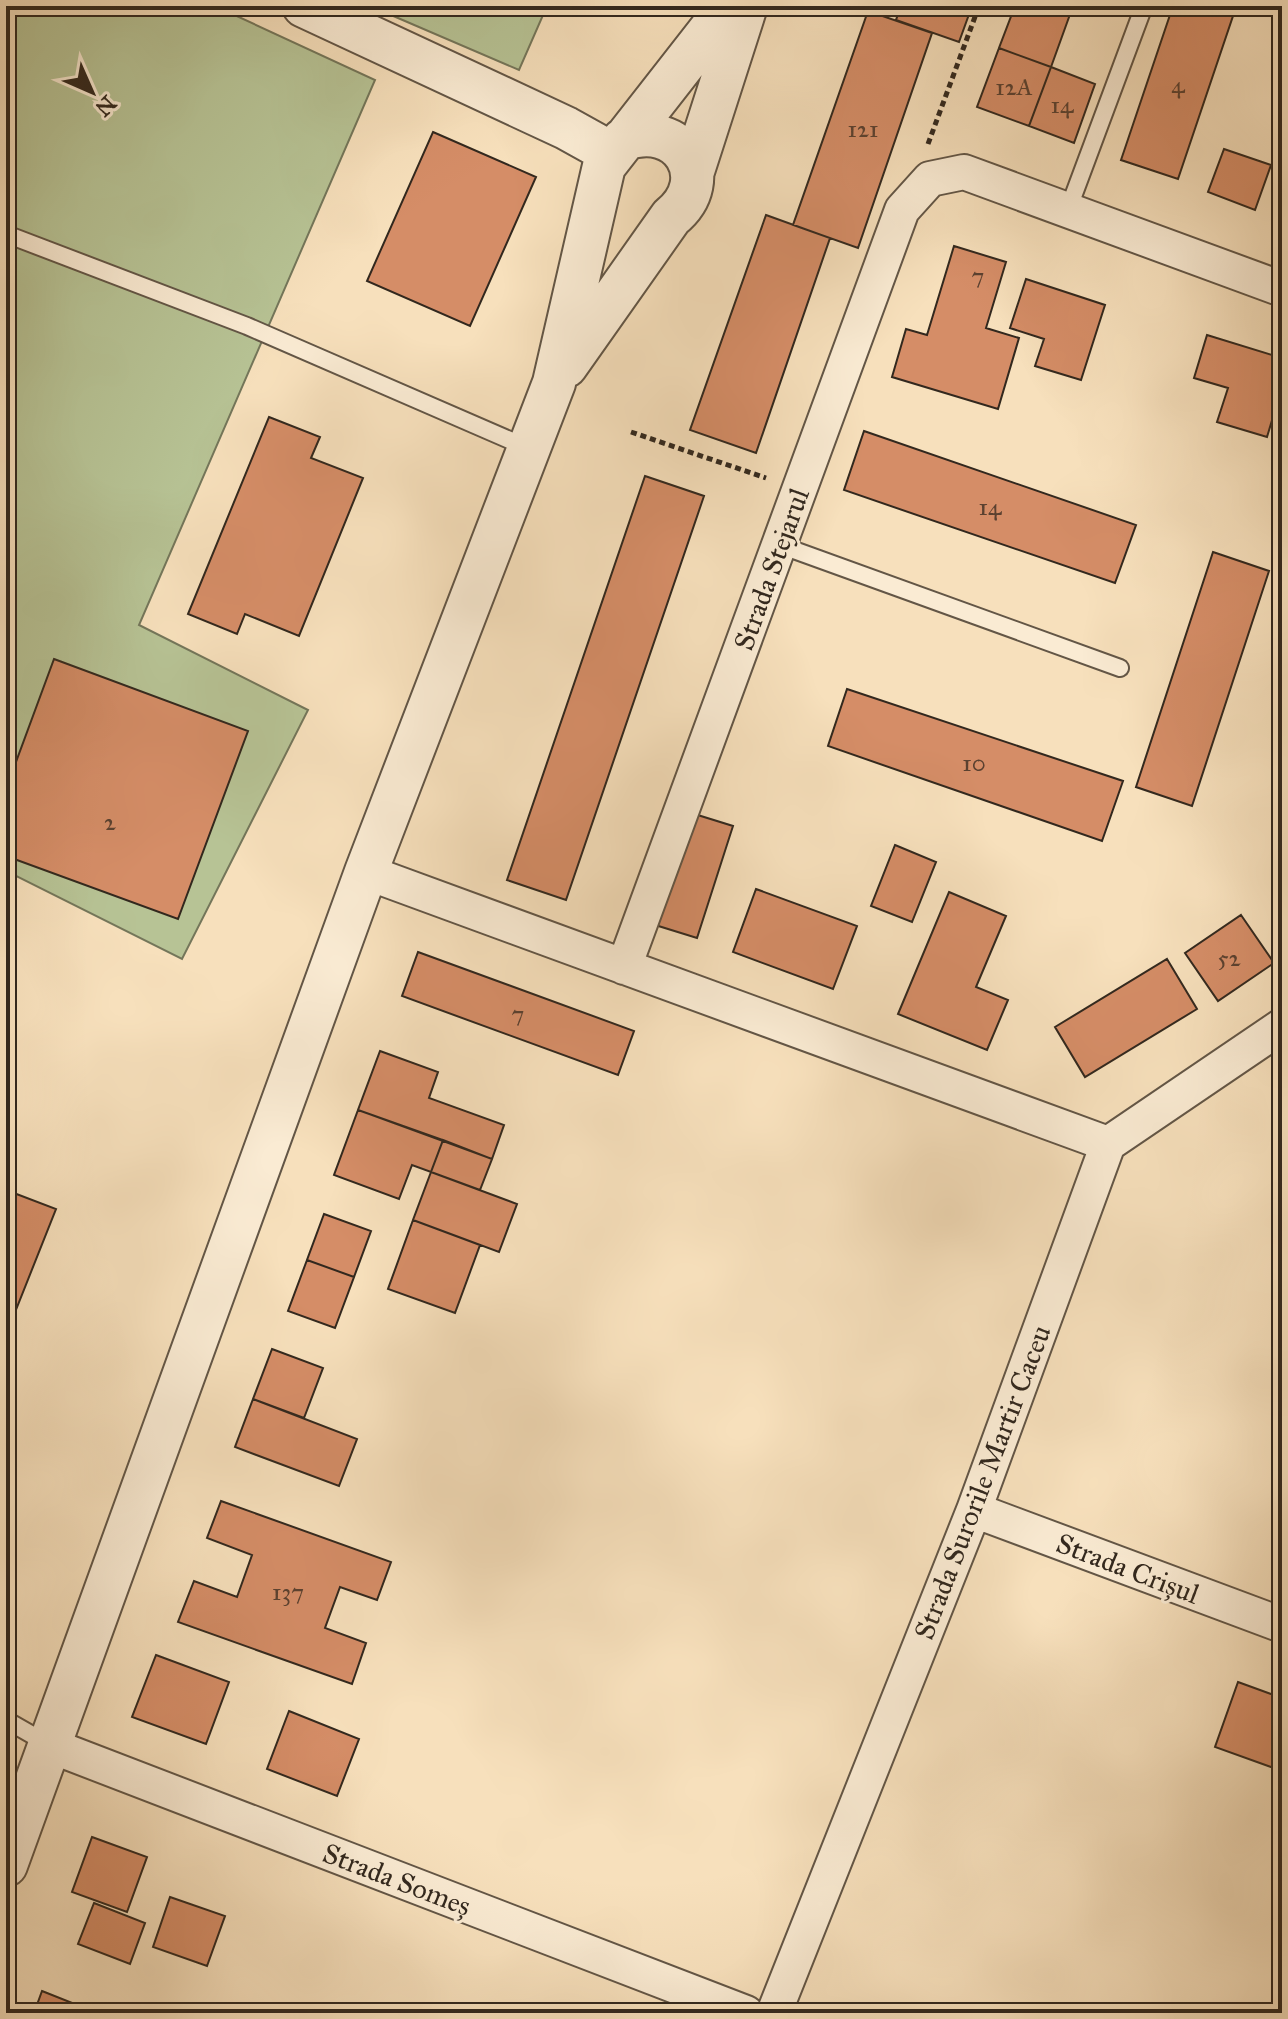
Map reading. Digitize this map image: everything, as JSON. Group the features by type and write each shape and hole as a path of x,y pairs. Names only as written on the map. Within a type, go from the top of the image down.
{"street":[{"path":"304,6 566,128 612,158"},
{"path":"6,1865 366,872 554,383 612,158 729,6"},
{"path":"554,383 671,217 688,198 692,174 746,6"},
{"path":"671,217 651,223 630,220 607,199 612,158 645,134 667,138 684,153 692,174"},
{"path":"930,179 964,172 1282,289"},
{"name":"Strada Stejarul","path":"624,967 902,210 930,179"},
{"path":"366,872 1108,1144 1282,1026"},
{"name":"Strada Surorile Martir Caceu","path":"774,2013 974,1510 1108,1144"},
{"name":"Strada Crișul","path":"974,1510 1282,1625"},
{"name":"Strada Someș","path":"49,1745 746,2013"}],"lane":[{"path":"1068,210 1144,6"},
{"path":"6,234 247,326 529,448"},
{"path":"780,545 1120,668"},
{"path":"6,1720 49,1745"}],"path":[{"path":"930,179 927,147 979,6"},
{"path":"631,432 800,490"}],"green space":[{"path":"6,6 215,6 375,80 139,625 308,710 182,959 6,871"},
{"path":"370,6 547,6 519,70"}],"building":[{"path":"901,6 972,6 959,42 896,20"},
{"path":"1015,6 1073,6 1051,67 999,48"},
{"path":"1173,6 1224,6 1235,10 1178,179 1121,160"},
{"path":"1224,6 1256,6 1253,15"},
{"path":"868,11 932,33 858,248 793,225"},
{"path":"999,48 1051,67 1029,126 977,107"},
{"path":"1051,67 1095,84 1074,143 1029,126"},
{"path":"433,132 536,177 470,326 367,281"},
{"path":"1224,149 1271,165 1255,210 1208,192"},
{"path":"766,215 830,238 756,453 690,430"},
{"path":"954,246 1006,262 986,328 1019,338 998,409 892,377 906,329 927,335"},
{"path":"1026,279 1105,305 1081,380 1035,366 1044,339 1010,328"},
{"path":"1207,335 1282,358 1282,387 1267,437 1217,422 1228,388 1194,378"},
{"path":"269,417 320,437 311,458 363,478 299,636 245,614 237,634 188,614"},
{"path":"864,431 1136,525 1115,583 844,490"},
{"path":"645,476 704,496 566,900 507,880"},
{"path":"1213,552 1269,571 1192,806 1136,787"},
{"path":"54,659 248,731 178,919 6,856 6,789"},
{"path":"847,689 1123,781 1102,841 828,746"},
{"path":"688,812 733,826 697,938 652,924"},
{"path":"895,845 936,862 912,922 871,906"},
{"path":"756,889 857,926 833,989 733,952"},
{"path":"949,892 1006,916 976,987 1008,1000 987,1050 898,1014"},
{"path":"1241,915 1274,963 1218,1001 1185,953"},
{"path":"418,952 634,1031 618,1075 402,996"},
{"path":"1167,959 1197,1009 1085,1077 1055,1027"},
{"path":"380,1051 438,1072 429,1098 504,1125 492,1159 358,1110"},
{"path":"358,1110 443,1140 431,1172 412,1165 399,1199 334,1175"},
{"path":"443,1140 492,1159 480,1190 431,1172"},
{"path":"431,1172 517,1204 499,1252 413,1220"},
{"path":"6,1190 56,1209 6,1335"},
{"path":"324,1214 371,1231 354,1277 307,1260"},
{"path":"413,1220 480,1245 455,1313 388,1289"},
{"path":"307,1260 354,1277 335,1328 288,1311"},
{"path":"272,1349 323,1368 304,1418 253,1399"},
{"path":"253,1399 357,1439 339,1486 235,1447"},
{"path":"221,1501 391,1562 377,1600 340,1587 325,1628 366,1643 352,1684 178,1622 194,1581 237,1597 252,1555 207,1538"},
{"path":"156,1655 229,1682 206,1744 132,1717"},
{"path":"1238,1682 1282,1698 1282,1771 1215,1747"},
{"path":"289,1711 359,1739 337,1796 267,1769"},
{"path":"92,1837 147,1857 127,1912 72,1892"},
{"path":"170,1897 225,1916 207,1966 153,1947"},
{"path":"94,1903 145,1923 130,1964 78,1944"},
{"path":"42,1991 90,2010 89,2013 34,2013"}]}
